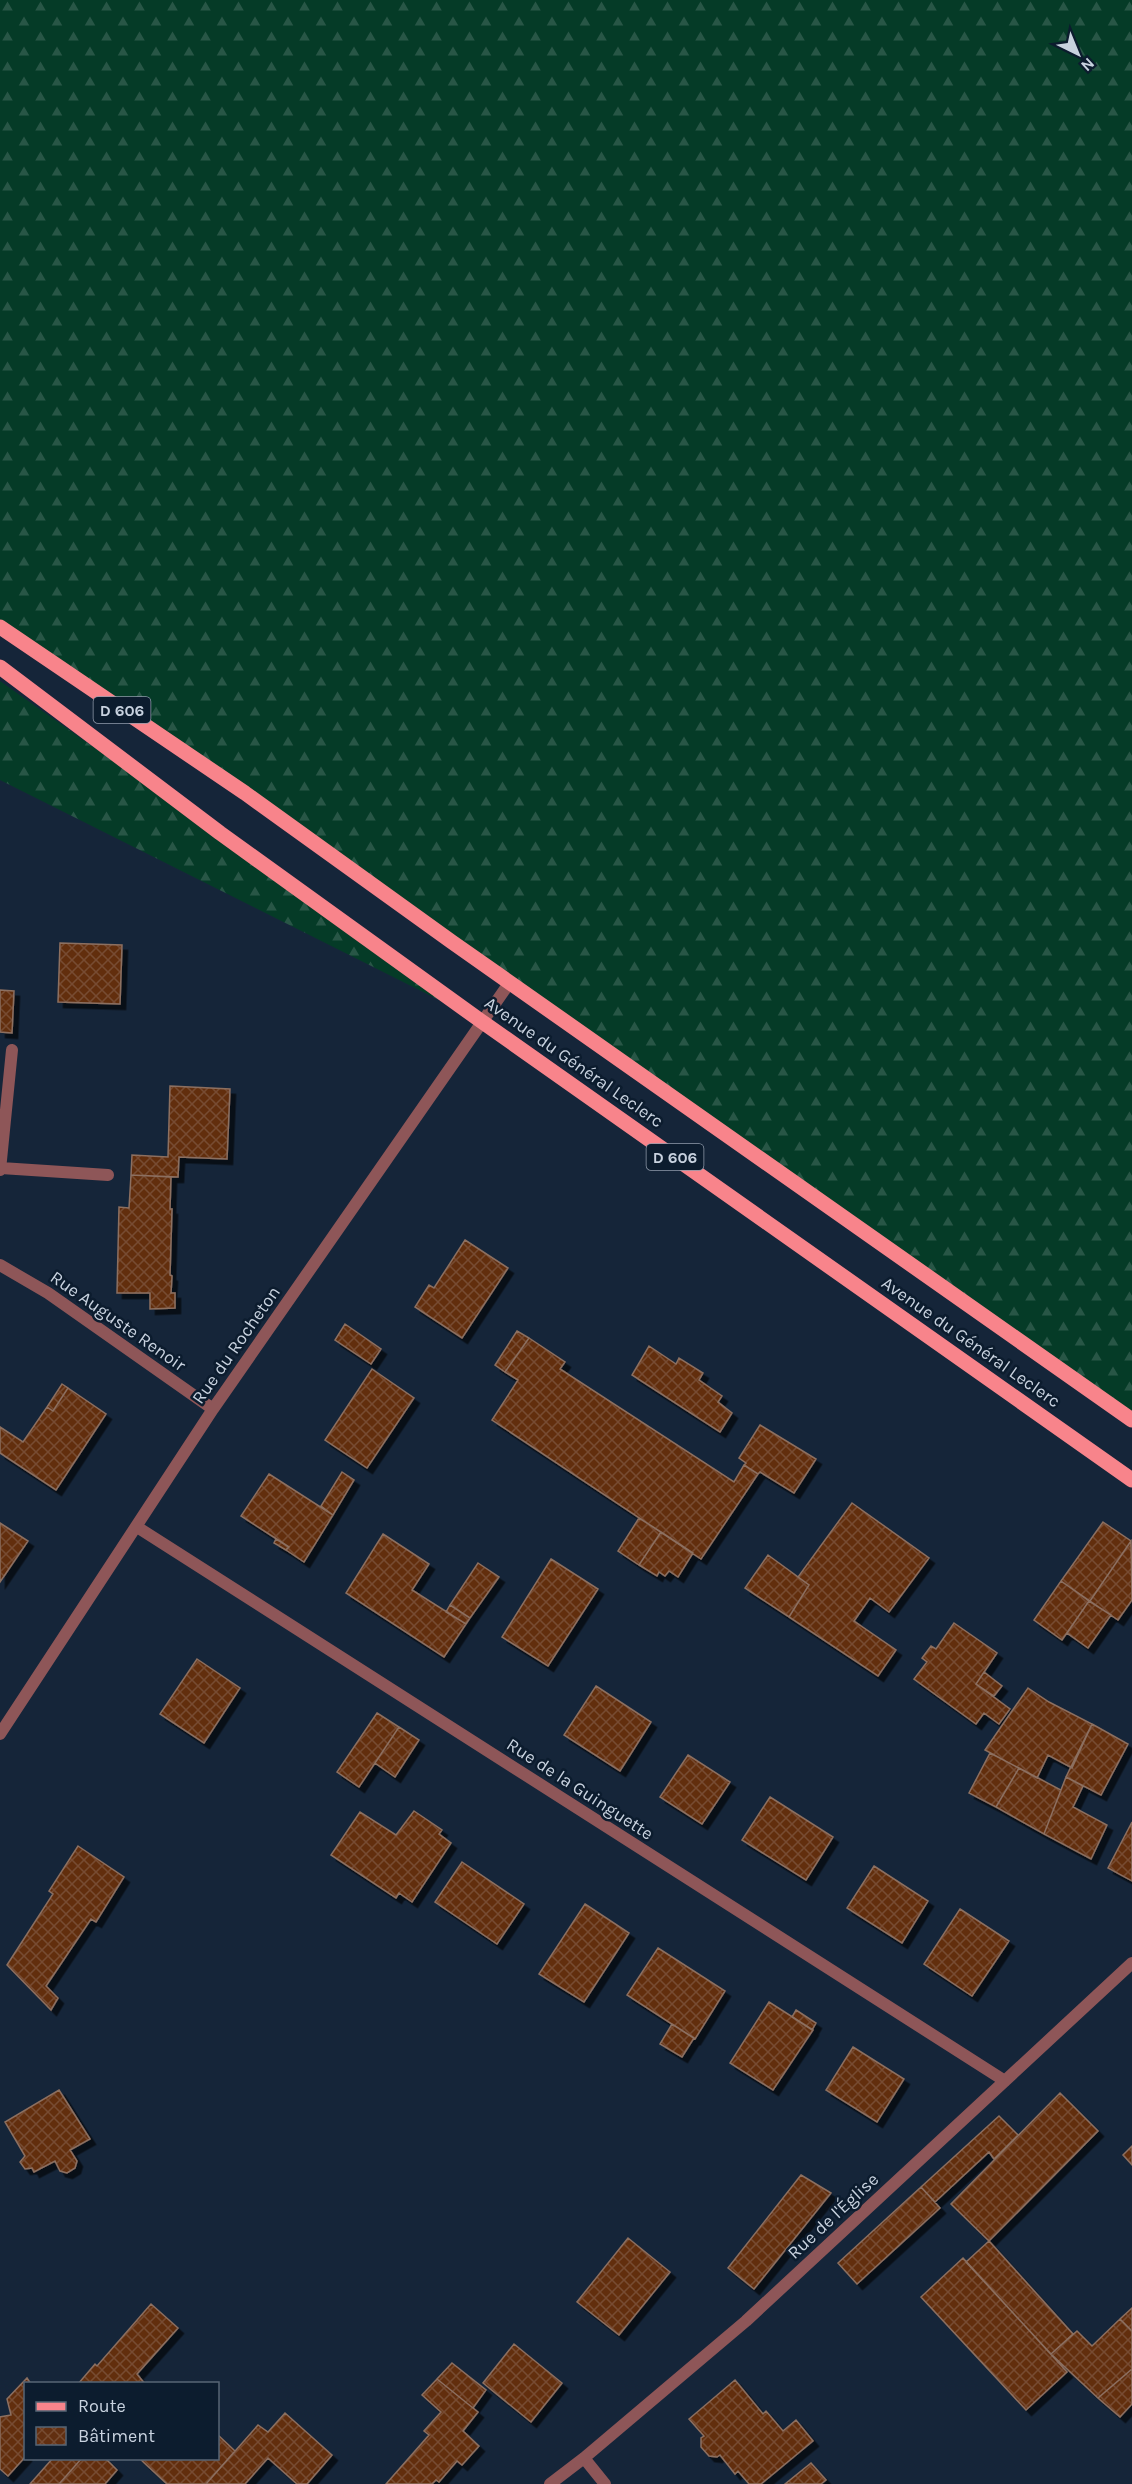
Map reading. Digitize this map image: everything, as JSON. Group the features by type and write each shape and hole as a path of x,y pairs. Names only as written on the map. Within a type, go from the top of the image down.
{"main road":[{"name":"Avenue du Général Leclerc","path":"0,627 245,793 1132,1420"},
{"name":"Avenue du Général Leclerc","path":"0,668 220,833 481,1021 1132,1479"}],"street":[{"name":"Rue du Rocheton","path":"0,1734 213,1409 510,982"},
{"path":"12,1050 0,1169 108,1175"},
{"name":"Rue Auguste Renoir","path":"0,1265 48,1293 213,1409"},
{"name":"Rue de la Guinguette","path":"137,1527 1005,2081"},
{"name":"Rue de l'Église","path":"550,2484 746,2321 1132,1964"},
{"path":"584,2458 605,2484"}],"green space":[{"path":"0,0 1132,0 1132,1422 0,625"},
{"path":"0,681 481,1021 0,780"}],"building":[{"path":"60,943 122,945 120,1004 58,1002"},
{"path":"0,990 14,991 12,1033 0,1032"},
{"path":"170,1086 230,1089 227,1159 179,1157 178,1177 131,1175 132,1155 168,1157"},
{"path":"131,1175 171,1177 170,1275 172,1276 171,1293 175,1293 175,1308 150,1309 150,1293 117,1293 119,1207 129,1208"},
{"path":"465,1240 508,1268 462,1338 415,1307 429,1285 434,1288"},
{"path":"345,1324 381,1349 371,1364 335,1340"},
{"path":"517,1331 529,1338 505,1372 495,1365"},
{"path":"529,1338 565,1362 560,1369 734,1482 744,1465 758,1474 701,1559 492,1420 518,1380 505,1372"},
{"path":"649,1346 676,1364 679,1358 703,1373 699,1380 722,1396 718,1402 732,1413 720,1432 632,1375"},
{"path":"372,1369 414,1398 367,1468 325,1440"},
{"path":"62,1384 68,1388 53,1411 47,1407"},
{"path":"68,1388 106,1414 56,1490 0,1453 0,1427 23,1442 47,1407 53,1411"},
{"path":"760,1425 816,1459 794,1493 760,1472 758,1474 744,1465 746,1463 739,1458"},
{"path":"342,1472 354,1480 333,1515 321,1506"},
{"path":"269,1474 333,1515 304,1562 286,1550 289,1547 241,1516"},
{"path":"852,1503 929,1558 889,1612 870,1598 854,1621 896,1650 878,1676 789,1617 809,1585 798,1577"},
{"path":"639,1518 661,1532 639,1565 618,1551"},
{"path":"1103,1522 1131,1541 1090,1601 1061,1581"},
{"path":"0,1523 28,1541 0,1582"},
{"path":"661,1532 693,1553 678,1577 669,1571 665,1576 659,1572 657,1576 639,1565"},
{"path":"383,1534 429,1564 412,1590 466,1624 444,1657 346,1593"},
{"path":"276,1539 289,1547 286,1550 274,1543"},
{"path":"1131,1541 1132,1600 1118,1620 1090,1601"},
{"path":"768,1555 809,1585 789,1617 745,1588"},
{"path":"551,1559 598,1589 548,1666 502,1637"},
{"path":"478,1563 499,1577 470,1618 450,1605"},
{"path":"1061,1581 1089,1601 1062,1640 1034,1620"},
{"path":"1089,1601 1111,1615 1088,1648 1067,1633"},
{"path":"450,1605 470,1618 466,1624 446,1612"},
{"path":"954,1623 997,1653 976,1684 1010,1709 999,1724 984,1713 976,1724 914,1679 927,1662 922,1658 931,1646 936,1649"},
{"path":"197,1659 240,1688 204,1743 160,1714"},
{"path":"984,1672 1002,1686 994,1696 976,1684"},
{"path":"596,1686 651,1722 620,1771 564,1735"},
{"path":"1028,1688 1049,1702 1092,1724 1072,1768 1048,1755 1037,1778 985,1750"},
{"path":"377,1713 399,1727 359,1787 337,1772"},
{"path":"1092,1724 1128,1744 1101,1795 1066,1777"},
{"path":"399,1727 419,1740 395,1777 375,1763"},
{"path":"990,1753 1019,1768 996,1807 969,1793"},
{"path":"688,1755 730,1782 702,1824 660,1797"},
{"path":"1019,1768 1061,1790 1044,1834 996,1807"},
{"path":"1066,1777 1083,1786 1073,1807 1107,1825 1091,1859 1044,1834"},
{"path":"770,1797 833,1837 806,1880 742,1840"},
{"path":"414,1811 442,1830 439,1834 451,1843 412,1902 399,1893 396,1898 331,1855 360,1812 396,1835"},
{"path":"1132,1822 1132,1881 1108,1868"},
{"path":"78,1846 124,1877 96,1922 91,1919 46,1986 58,1998 51,2010 7,1965 53,1894 49,1891"},
{"path":"462,1862 524,1904 497,1944 435,1902"},
{"path":"874,1866 928,1901 902,1943 847,1908"},
{"path":"585,1904 629,1933 584,2002 539,1974"},
{"path":"960,1909 1009,1941 972,1996 924,1964"},
{"path":"658,1948 725,1991 695,2039 627,1995"},
{"path":"769,2002 813,2030 773,2090 730,2063"},
{"path":"796,2010 816,2023 812,2030 792,2017"},
{"path":"672,2024 694,2038 682,2057 660,2044"},
{"path":"853,2047 904,2079 877,2122 826,2090"},
{"path":"59,2090 90,2139 70,2150 77,2161 75,2168 67,2173 60,2171 55,2161 34,2172 32,2168 25,2169 20,2162 25,2156 5,2122"},
{"path":"1060,2093 1098,2131 989,2241 951,2204"},
{"path":"999,2116 1018,2135 994,2159 989,2152 935,2202 921,2187"},
{"path":"1132,2146 1132,2165 1123,2155"},
{"path":"801,2175 831,2193 754,2289 728,2268"},
{"path":"921,2187 940,2208 857,2284 838,2263"},
{"path":"628,2238 670,2272 619,2335 577,2302"},
{"path":"989,2241 1073,2334 1051,2354 966,2262"},
{"path":"963,2258 1067,2372 1026,2410 921,2297"},
{"path":"151,2304 178,2328 137,2374 143,2382 80,2382 95,2364 97,2366"},
{"path":"1132,2308 1132,2331 1120,2319"},
{"path":"1120,2319 1132,2331 1132,2369 1098,2398 1051,2354 1077,2331 1092,2346"},
{"path":"514,2344 562,2383 531,2422 483,2383"},
{"path":"452,2363 486,2390 473,2408 437,2379"},
{"path":"1132,2369 1132,2404 1120,2417 1098,2398"},
{"path":"27,2378 30,2382 24,2382 24,2458 8,2476 0,2469 0,2417 11,2415 7,2399"},
{"path":"437,2379 478,2412 463,2431 479,2446 462,2465 457,2461 439,2482 436,2480 432,2484 386,2484 429,2435 424,2431 441,2412 422,2395"},
{"path":"735,2380 763,2414 766,2411 783,2431 796,2420 813,2441 761,2484 749,2484 738,2471 735,2474 720,2455 709,2456 701,2447 701,2438 704,2436 689,2419"},
{"path":"285,2413 332,2455 307,2484 297,2484 268,2458 245,2484 206,2484 258,2425 268,2432"},
{"path":"219,2436 235,2451 206,2484 167,2484 141,2460 219,2460"},
{"path":"51,2460 80,2460 59,2484 30,2484"},
{"path":"80,2460 107,2460 117,2470 105,2484 59,2484"},
{"path":"811,2463 826,2480 821,2484 785,2484"}]}
